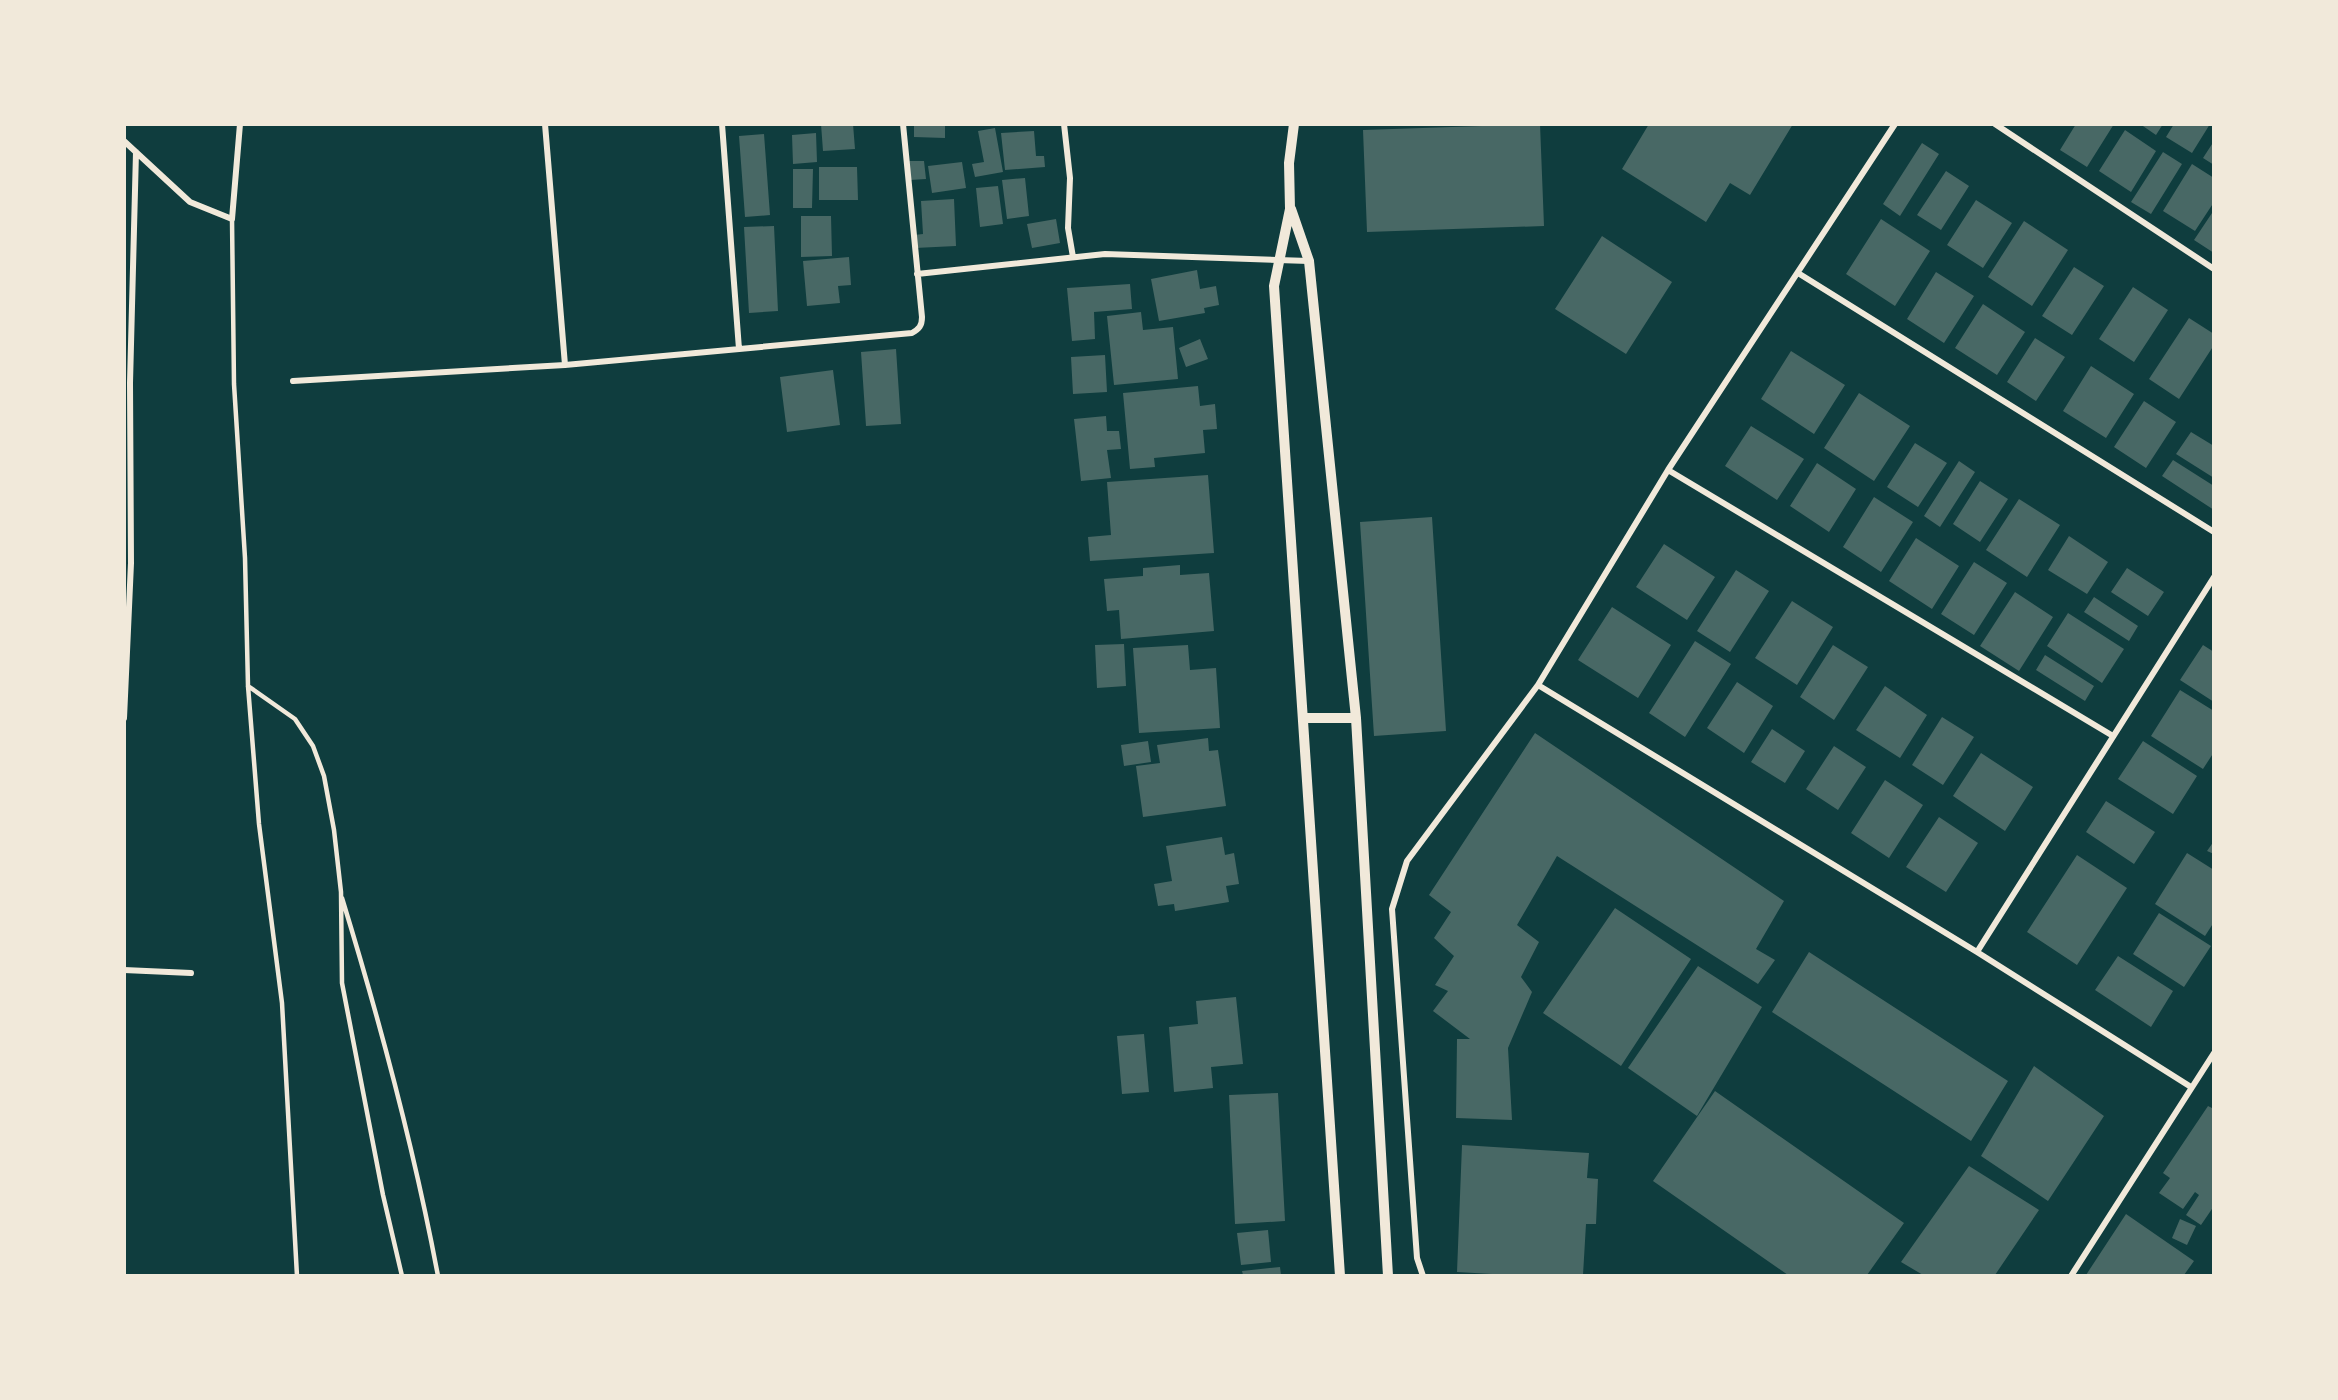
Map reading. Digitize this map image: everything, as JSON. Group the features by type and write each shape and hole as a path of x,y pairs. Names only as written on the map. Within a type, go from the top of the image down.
{"street":[{"path":"124,141 190,202 232,219 240,124"},
{"path":"545,124 564,365"},
{"path":"722,124 739,350"},
{"path":"293,381 564,365 912,333 922,324 903,124"},
{"path":"1064,124 1070,178 1068,228 1073,257"},
{"path":"1293,124 1289,163 1290,209 1274,286 1340,1275"},
{"path":"1423,1275 1417,1258 1392,909 1407,861 1538,686 1668,470 1895,124"},
{"path":"1995,124 2214,269"},
{"path":"124,718 131,563 130,383 136,152"},
{"path":"1290,209 1309,261 1356,718 1389,1275"},
{"path":"917,274 1105,254 1279,262 1309,261"},
{"path":"1798,273 2214,532"},
{"path":"1668,470 2113,736"},
{"path":"1977,952 2214,577"},
{"path":"1538,686 1977,952 2191,1087"},
{"path":"1304,718 1356,718"},
{"path":"124,970 191,973"},
{"path":"2071,1275 2214,1053"}],"lane":[{"path":"232,219 234,384 245,558 249,686 259,824 282,1002 297,1275"},
{"path":"249,686 295,719 312,746 324,776 334,831 340,892 342,983 383,1195 402,1275"},
{"path":"340,892 366,976 421,1186 438,1275"}],"building":[{"path":"821,124 853,124 855,149 823,151"},
{"path":"914,124 945,124 945,138 914,137"},
{"path":"1540,124 1544,226 1367,232 1363,130"},
{"path":"1649,124 1793,124 1750,195 1730,183 1706,222 1622,169"},
{"path":"2076,124 2114,124 2087,167 2060,150"},
{"path":"2140,124 2163,124 2156,135"},
{"path":"2174,124 2210,124 2192,153 2166,137"},
{"path":"995,128 1003,172 975,177 972,164 984,162 978,131"},
{"path":"2125,130 2156,151 2131,192 2099,171"},
{"path":"1034,131 1036,156 1044,156 1045,167 1005,170 1001,133"},
{"path":"816,133 817,162 793,164 792,135"},
{"path":"764,134 770,215 745,217 739,136"},
{"path":"2214,141 2214,165 2203,158"},
{"path":"1922,143 1939,154 1900,216 1883,204"},
{"path":"2163,152 2182,164 2151,214 2131,202"},
{"path":"909,161 924,161 926,179 910,180"},
{"path":"962,162 966,188 932,193 928,166"},
{"path":"2192,164 2214,178 2214,202 2195,231 2163,211"},
{"path":"819,167 857,167 858,200 819,200"},
{"path":"793,169 813,169 812,208 793,208"},
{"path":"1946,171 1969,186 1941,230 1917,215"},
{"path":"1025,178 1029,216 1007,219 1002,180"},
{"path":"998,186 1003,224 980,227 976,188"},
{"path":"954,199 956,246 915,248 914,235 923,234 921,201"},
{"path":"1976,200 2012,223 1983,268 1947,245"},
{"path":"2214,210 2214,253 2194,240"},
{"path":"801,216 831,216 832,256 801,257"},
{"path":"1056,219 1060,243 1032,248 1027,224"},
{"path":"1881,219 1930,251 1895,306 1846,274"},
{"path":"2024,221 2068,250 2032,306 1988,277"},
{"path":"774,226 778,311 749,313 744,227"},
{"path":"1602,236 1672,282 1626,354 1555,309"},
{"path":"849,257 851,285 838,286 840,303 807,306 803,261"},
{"path":"2074,267 2104,286 2072,335 2042,316"},
{"path":"1197,270 1200,289 1216,286 1219,305 1204,308 1205,313 1159,321 1151,279"},
{"path":"1936,272 1974,296 1944,343 1907,319"},
{"path":"1130,284 1132,309 1094,312 1095,339 1072,341 1067,288"},
{"path":"2133,287 2168,310 2134,362 2099,339"},
{"path":"1983,304 2025,332 1997,375 1955,348"},
{"path":"1141,312 1143,330 1173,327 1178,379 1114,385 1107,316"},
{"path":"2189,318 2214,334 2214,345 2179,399 2149,379"},
{"path":"2035,338 2065,357 2036,401 2007,382"},
{"path":"1200,339 1208,359 1186,367 1179,348"},
{"path":"896,349 901,424 866,426 861,352"},
{"path":"1791,351 1845,385 1814,434 1761,399"},
{"path":"1105,355 1107,392 1073,394 1071,357"},
{"path":"2091,366 2134,394 2106,438 2063,411"},
{"path":"833,370 840,425 787,432 780,377"},
{"path":"1198,386 1200,406 1215,404 1217,429 1203,430 1205,453 1154,458 1155,467 1130,469 1123,393"},
{"path":"1859,393 1910,426 1874,481 1824,448"},
{"path":"2144,401 2176,422 2146,468 2114,447"},
{"path":"1106,416 1107,431 1119,431 1121,449 1107,450 1111,478 1081,481 1074,419"},
{"path":"1751,426 1804,459 1777,500 1725,466"},
{"path":"2191,432 2214,446 2214,478 2176,454"},
{"path":"1915,443 1947,463 1918,507 1887,487"},
{"path":"2173,460 2214,486 2214,510 2162,476"},
{"path":"1959,461 1975,472 1940,527 1924,516"},
{"path":"1817,463 1856,489 1829,532 1790,506"},
{"path":"1208,475 1214,553 1090,561 1088,537 1111,535 1107,482"},
{"path":"1980,481 2008,499 1980,542 1953,524"},
{"path":"1874,497 1913,522 1881,572 1843,547"},
{"path":"2019,499 2060,525 2027,577 1986,550"},
{"path":"1432,517 1446,731 1374,736 1360,522"},
{"path":"2069,536 2108,562 2087,594 2048,570"},
{"path":"1916,538 1959,566 1932,609 1889,581"},
{"path":"1664,544 1715,577 1687,620 1636,587"},
{"path":"1974,562 2007,583 1974,635 1941,614"},
{"path":"1180,565 1180,575 1209,573 1214,631 1121,639 1119,610 1107,611 1104,579 1143,576 1143,568"},
{"path":"2127,568 2164,592 2148,616 2111,592"},
{"path":"1736,570 1769,591 1730,652 1697,631"},
{"path":"2015,592 2053,617 2019,671 1980,646"},
{"path":"2094,597 2138,626 2129,641 2084,612"},
{"path":"1792,601 1833,627 1797,685 1755,658"},
{"path":"1612,607 1671,645 1638,698 1578,660"},
{"path":"2068,613 2124,649 2102,683 2047,646"},
{"path":"1695,641 1731,664 1685,737 1649,713"},
{"path":"1124,644 1126,686 1097,688 1095,645"},
{"path":"1188,645 1190,670 1216,668 1220,728 1139,733 1133,648"},
{"path":"1833,645 1868,667 1834,720 1800,697"},
{"path":"2203,645 2214,652 2214,702 2180,680"},
{"path":"2045,655 2094,686 2085,701 2036,670"},
{"path":"1737,682 1773,706 1744,753 1707,728"},
{"path":"1885,686 1927,715 1900,758 1856,730"},
{"path":"2180,690 2214,711 2214,752 2203,769 2151,736"},
{"path":"1942,717 1974,737 1943,785 1912,765"},
{"path":"1772,729 1805,751 1785,783 1751,762"},
{"path":"1535,733 1784,901 1756,949 1775,960 1758,984 1557,856 1517,925 1539,942 1521,977 1532,992 1508,1048 1512,1120 1456,1118 1457,1039 1470,1039 1433,1011 1448,991 1435,985 1454,956 1434,938 1451,912 1429,895"},
{"path":"1208,738 1209,751 1218,750 1226,806 1143,817 1136,766 1160,763 1157,745"},
{"path":"1148,741 1151,762 1124,766 1121,745"},
{"path":"2143,741 2197,776 2173,814 2118,779"},
{"path":"1834,746 1866,767 1838,810 1806,789"},
{"path":"1981,753 2033,787 2005,831 1953,796"},
{"path":"1885,780 1923,805 1889,858 1851,833"},
{"path":"2106,801 2155,832 2134,864 2086,832"},
{"path":"1939,817 1978,843 1946,892 1906,867"},
{"path":"1222,837 1225,855 1234,853 1239,884 1226,886 1229,902 1175,911 1174,904 1158,906 1154,884 1172,881 1166,846"},
{"path":"2214,841 2214,854 2207,851"},
{"path":"2187,853 2214,870 2214,922 2205,936 2155,904"},
{"path":"2077,855 2127,888 2077,965 2027,932"},
{"path":"1615,908 1691,959 1621,1066 1543,1013"},
{"path":"2159,913 2211,946 2184,987 2133,954"},
{"path":"1809,952 2008,1081 1971,1141 1772,1012"},
{"path":"2118,956 2173,991 2151,1027 2095,990"},
{"path":"1698,966 1762,1007 1697,1116 1628,1068"},
{"path":"1236,997 1243,1064 1211,1067 1213,1088 1174,1092 1169,1027 1198,1024 1196,1001"},
{"path":"1144,1034 1149,1092 1122,1094 1117,1036"},
{"path":"2034,1066 2104,1116 2048,1201 1981,1156"},
{"path":"1715,1091 1904,1223 1867,1275 1788,1275 1653,1181"},
{"path":"1278,1093 1285,1221 1235,1224 1229,1095"},
{"path":"2208,1106 2214,1109 2214,1206 2201,1225 2186,1215 2199,1195 2195,1192 2183,1209 2159,1193 2170,1178 2163,1173"},
{"path":"1462,1145 1589,1153 1587,1178 1598,1179 1596,1224 1586,1224 1583,1275 1457,1272"},
{"path":"1969,1166 2039,1210 1995,1275 1923,1275 1901,1262"},
{"path":"2126,1214 2194,1261 2184,1275 2086,1275"},
{"path":"2180,1219 2196,1226 2187,1245 2172,1238"},
{"path":"1268,1230 1271,1262 1241,1265 1237,1233"},
{"path":"1280,1267 1281,1275 1243,1275 1242,1271"}]}
